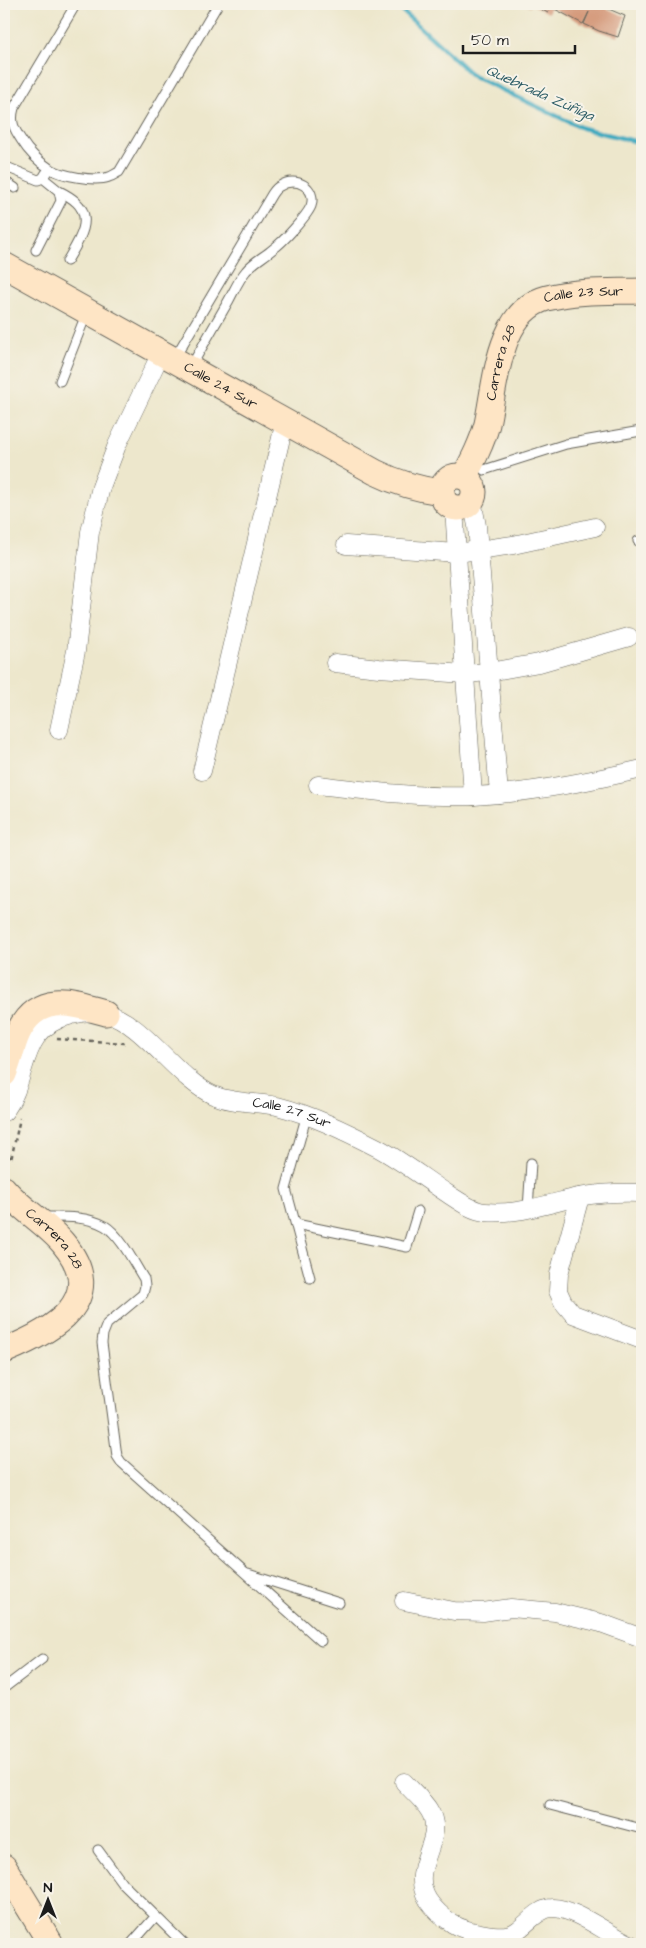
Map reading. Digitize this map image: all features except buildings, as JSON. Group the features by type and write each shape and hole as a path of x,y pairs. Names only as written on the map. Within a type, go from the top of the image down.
{"street":[{"name":"Calle 24 Sur","path":"4,265 396,483 418,489 465,489"},
{"name":"Calle 23 Sur","path":"528,306 546,298 569,294 642,291"},
{"name":"Carrera 28","path":"465,489 487,425 496,377 506,340 517,318 528,306"},
{"path":"59,730 76,651 90,532 101,487 117,445 175,360"},
{"path":"202,771 285,421"},
{"path":"465,489 479,550 499,794"},
{"path":"465,489 457,553 473,796"},
{"path":"346,545 457,553 521,544 595,527"},
{"path":"335,663 465,674 489,672 539,663 629,637"},
{"path":"318,785 380,792 473,796 586,782 642,769"},
{"path":"4,1112 10,1105 10,1081 18,1031 27,1020 40,1008 65,1003 106,1013"},
{"name":"Calle 27 Sur","path":"106,1013 120,1019 136,1030 202,1090 216,1096 275,1106 307,1114 380,1150 466,1205 483,1212 528,1209 609,1192 642,1192"},
{"name":"Carrera 28","path":"4,1189 63,1244 75,1261 80,1279 80,1296 67,1316 28,1341 4,1351"},
{"path":"580,1197 559,1274 558,1291 563,1302 573,1314 642,1340"},
{"path":"404,1601 454,1611 483,1612 511,1608 555,1612 601,1623 642,1638"},
{"path":"404,1782 430,1810 434,1826 433,1841 422,1868 422,1884 428,1900 441,1915 454,1925 495,1936 513,1934 538,1913 550,1908 565,1909 630,1944"},
{"path":"4,1867 50,1944"}],"lane":[{"path":"76,4 14,108 12,117 13,127 27,149 50,169 73,177 97,179 109,178 119,172 218,4"},
{"path":"4,166 38,180 43,178 50,169"},
{"path":"43,178 76,202 84,213 83,232 67,262"},
{"path":"4,181 15,188"},
{"path":"289,182 302,184 309,189 312,198 310,208 303,219 273,249 259,258 246,271 175,360 272,194 280,186 289,182"},
{"path":"36,250 62,201 60,191"},
{"path":"60,381 87,311"},
{"path":"465,489 566,444 641,431"},
{"path":"307,1114 286,1189 310,1278"},
{"path":"528,1209 531,1163"},
{"path":"296,1224 407,1247 418,1211"},
{"path":"36,1218 71,1218 95,1221 106,1226 116,1236 144,1278 143,1294 107,1324 103,1334 103,1352 117,1456 121,1462 321,1641"},
{"path":"245,1573 339,1603"},
{"path":"4,1688 42,1659"},
{"path":"550,1805 642,1829"},
{"path":"98,1850 123,1884 184,1944"},
{"path":"131,1944 155,1917"}],"path":[{"path":"51,1041 56,1039 135,1044"},
{"path":"4,1148 11,1160 15,1142"}],"waterway":[{"name":"Quebrada Zúñiga","path":"395,4 473,76 582,128 642,143"}]}
